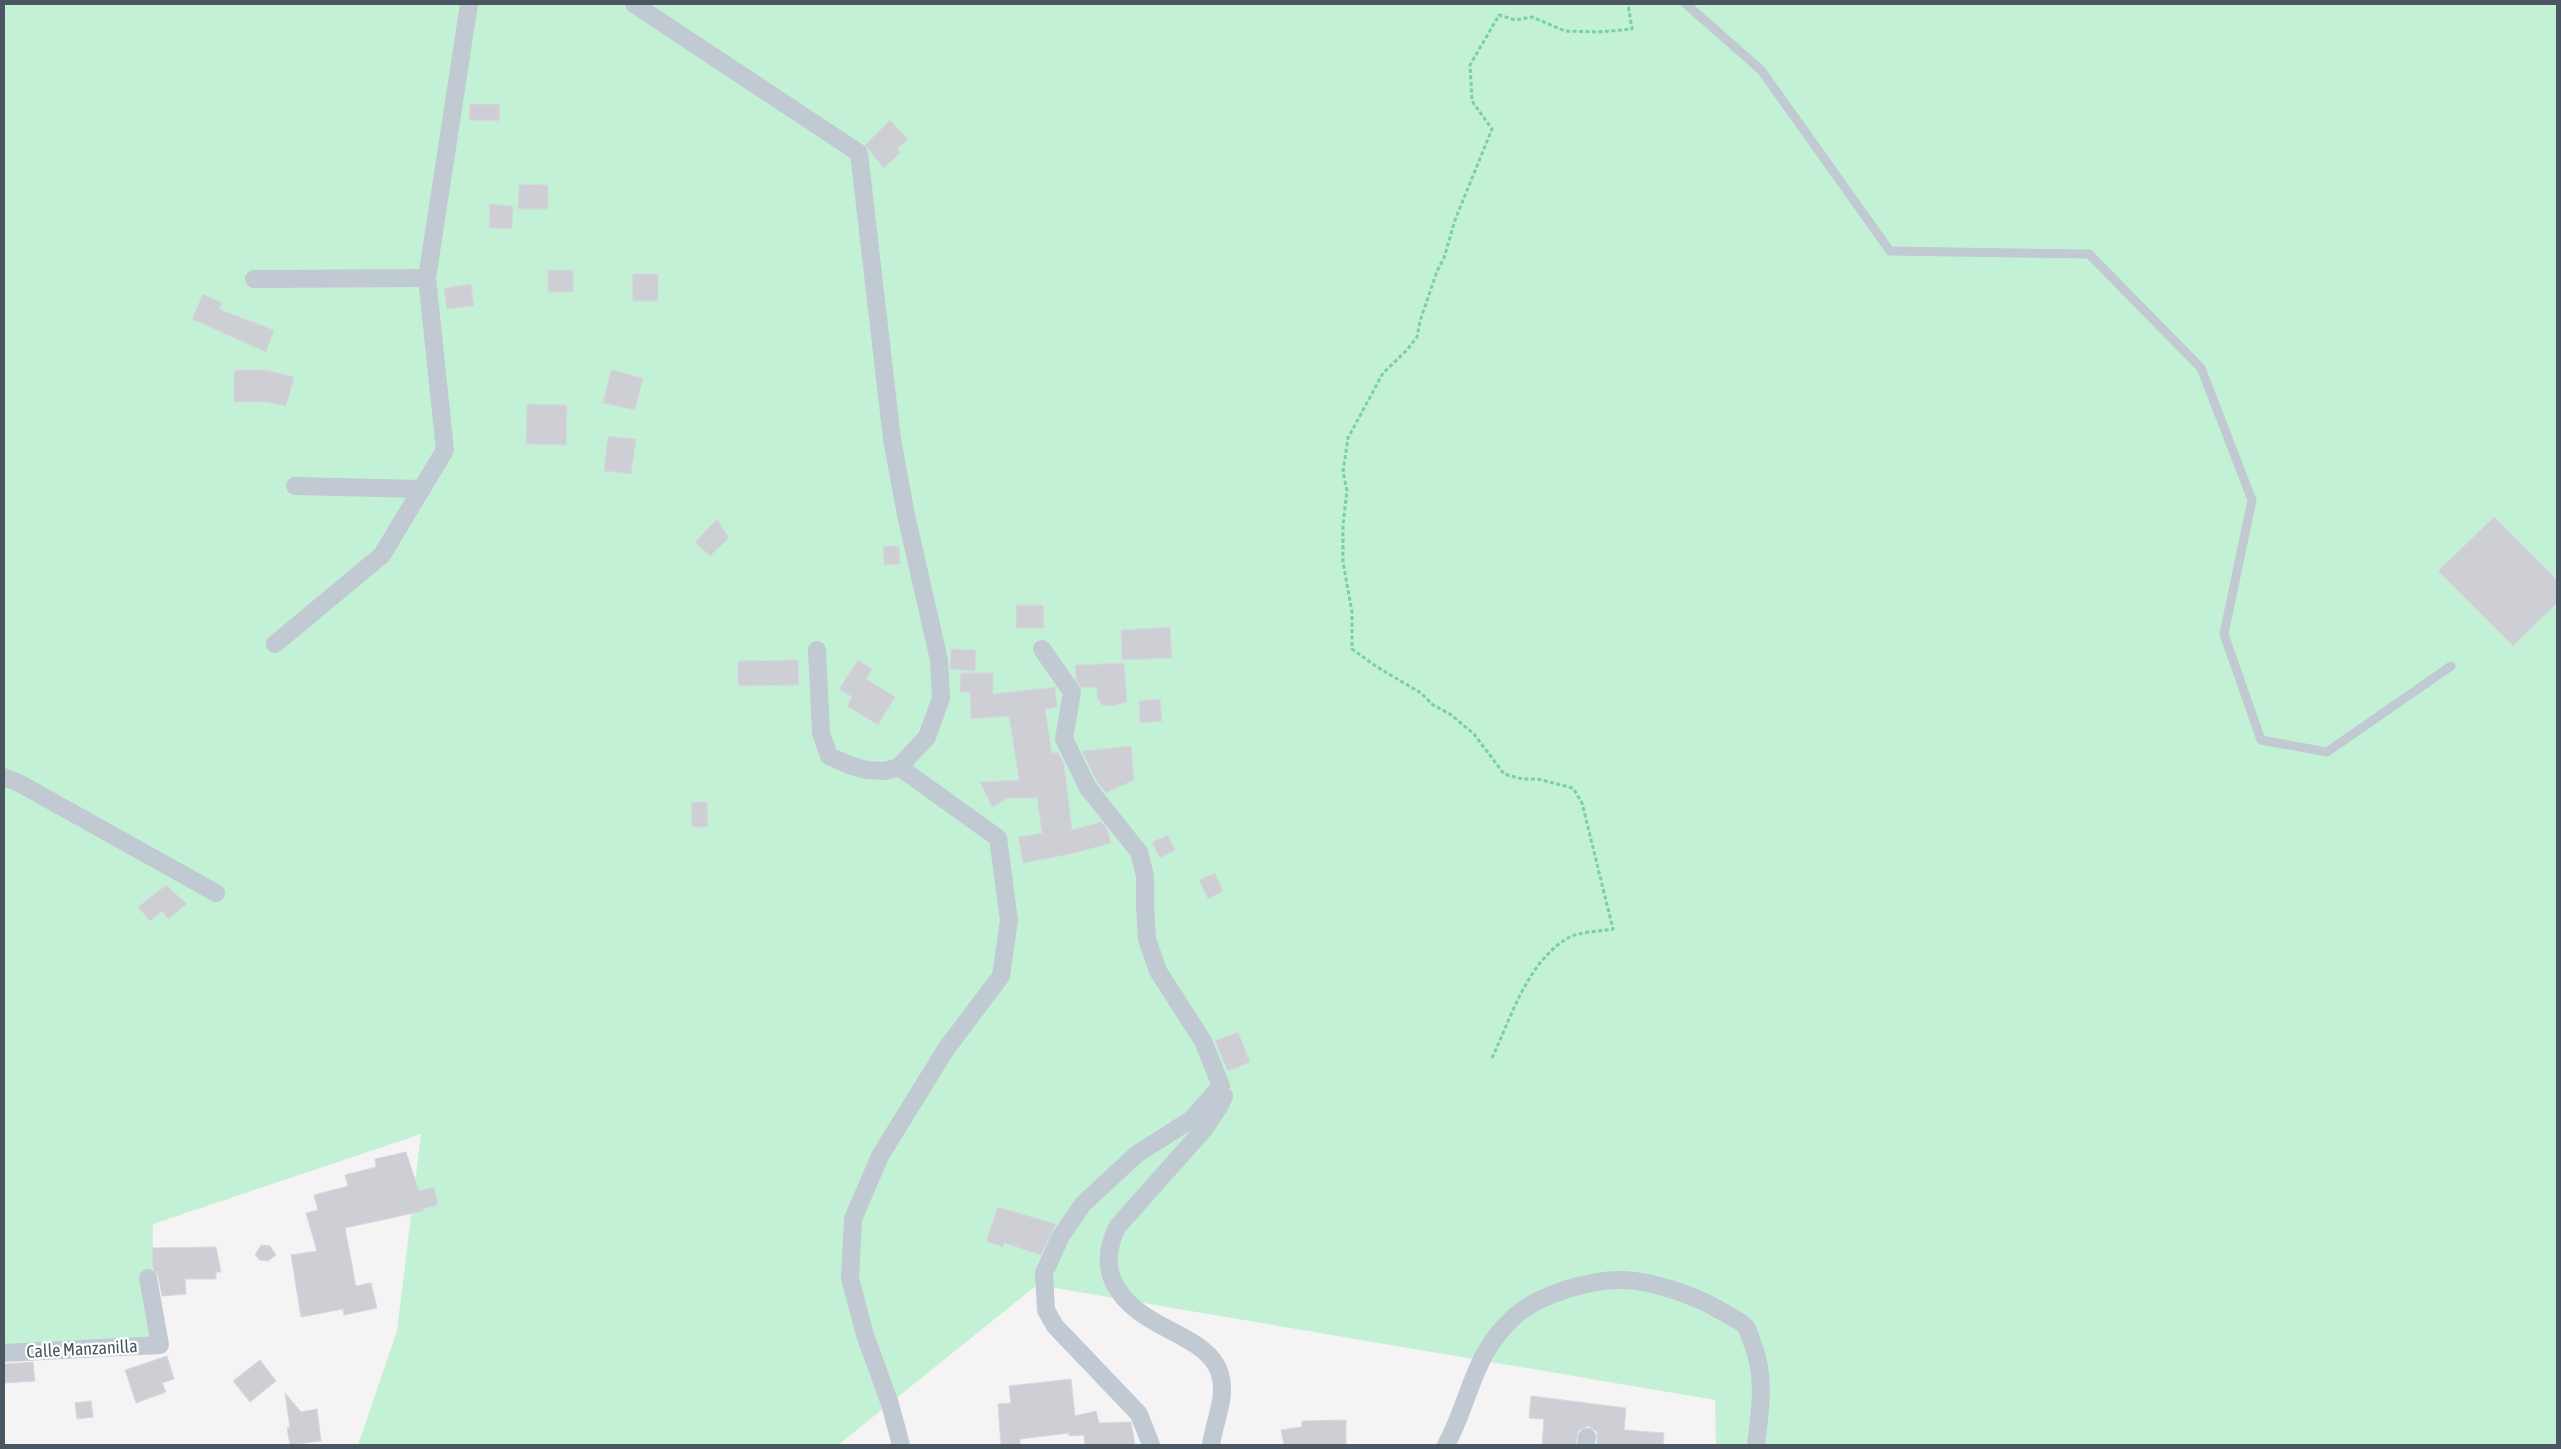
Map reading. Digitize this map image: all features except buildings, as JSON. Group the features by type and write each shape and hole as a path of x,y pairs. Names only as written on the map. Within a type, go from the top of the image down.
{"street":[{"path":"275,644 382,555 445,450 427,278 469,4"},
{"path":"634,4 859,153 892,439 906,515 939,660 942,698 927,737 899,767 885,771 866,770 848,766 829,756 822,733 817,650"},
{"path":"254,279 427,278"},
{"path":"295,486 422,489"},
{"path":"1042,649 1072,692 1064,739 1088,788 1139,852 1146,876 1144,906 1148,939 1158,971 1203,1041 1224,1094 1220,1105 1205,1128 1118,1226 1111,1240 1109,1255 1110,1273 1119,1293 1134,1310 1160,1326 1188,1339 1211,1357 1220,1374 1220,1413 1211,1445"},
{"path":"899,767 998,838 1009,920 1001,976 946,1048 885,1148 853,1219 850,1278 865,1335 890,1404 901,1445"},
{"path":"4,777 19,783 216,893"},
{"path":"1151,1445 1139,1414 1055,1326 1046,1310 1044,1273 1061,1236 1083,1204 1137,1154 1192,1119 1222,1086"},
{"name":"Calle Manzanilla","path":"4,1353 160,1345 148,1278"},
{"path":"1446,1445 1453,1432 1479,1363 1494,1337 1516,1315 1553,1294 1584,1285 1624,1280 1669,1289 1705,1300 1745,1326 1760,1364 1762,1390 1756,1445"}],"lane":[{"path":"1686,4 1761,70 1890,251 2088,254 2201,368 2252,500 2224,634 2261,740 2328,752 2451,666"}],"path":[{"path":"1492,1058 1521,994 1544,959 1569,937 1613,929 1582,803 1573,788 1538,778 1522,778 1504,774 1474,734 1450,714 1433,705 1421,693 1377,668 1352,649 1352,612 1343,562 1343,525 1347,491 1343,472 1348,438 1383,373 1407,350 1417,337 1420,320 1437,271 1444,258 1455,220 1492,129 1472,101 1470,65 1499,15 1515,20 1532,17 1565,31 1598,32 1632,29 1628,4"}],"green space":[{"path":"4,4 2557,4 2557,1445 1716,1445 1715,1400 1037,1285 838,1445 358,1445 397,1331 421,1134 153,1224 151,1346 4,1347"}]}
